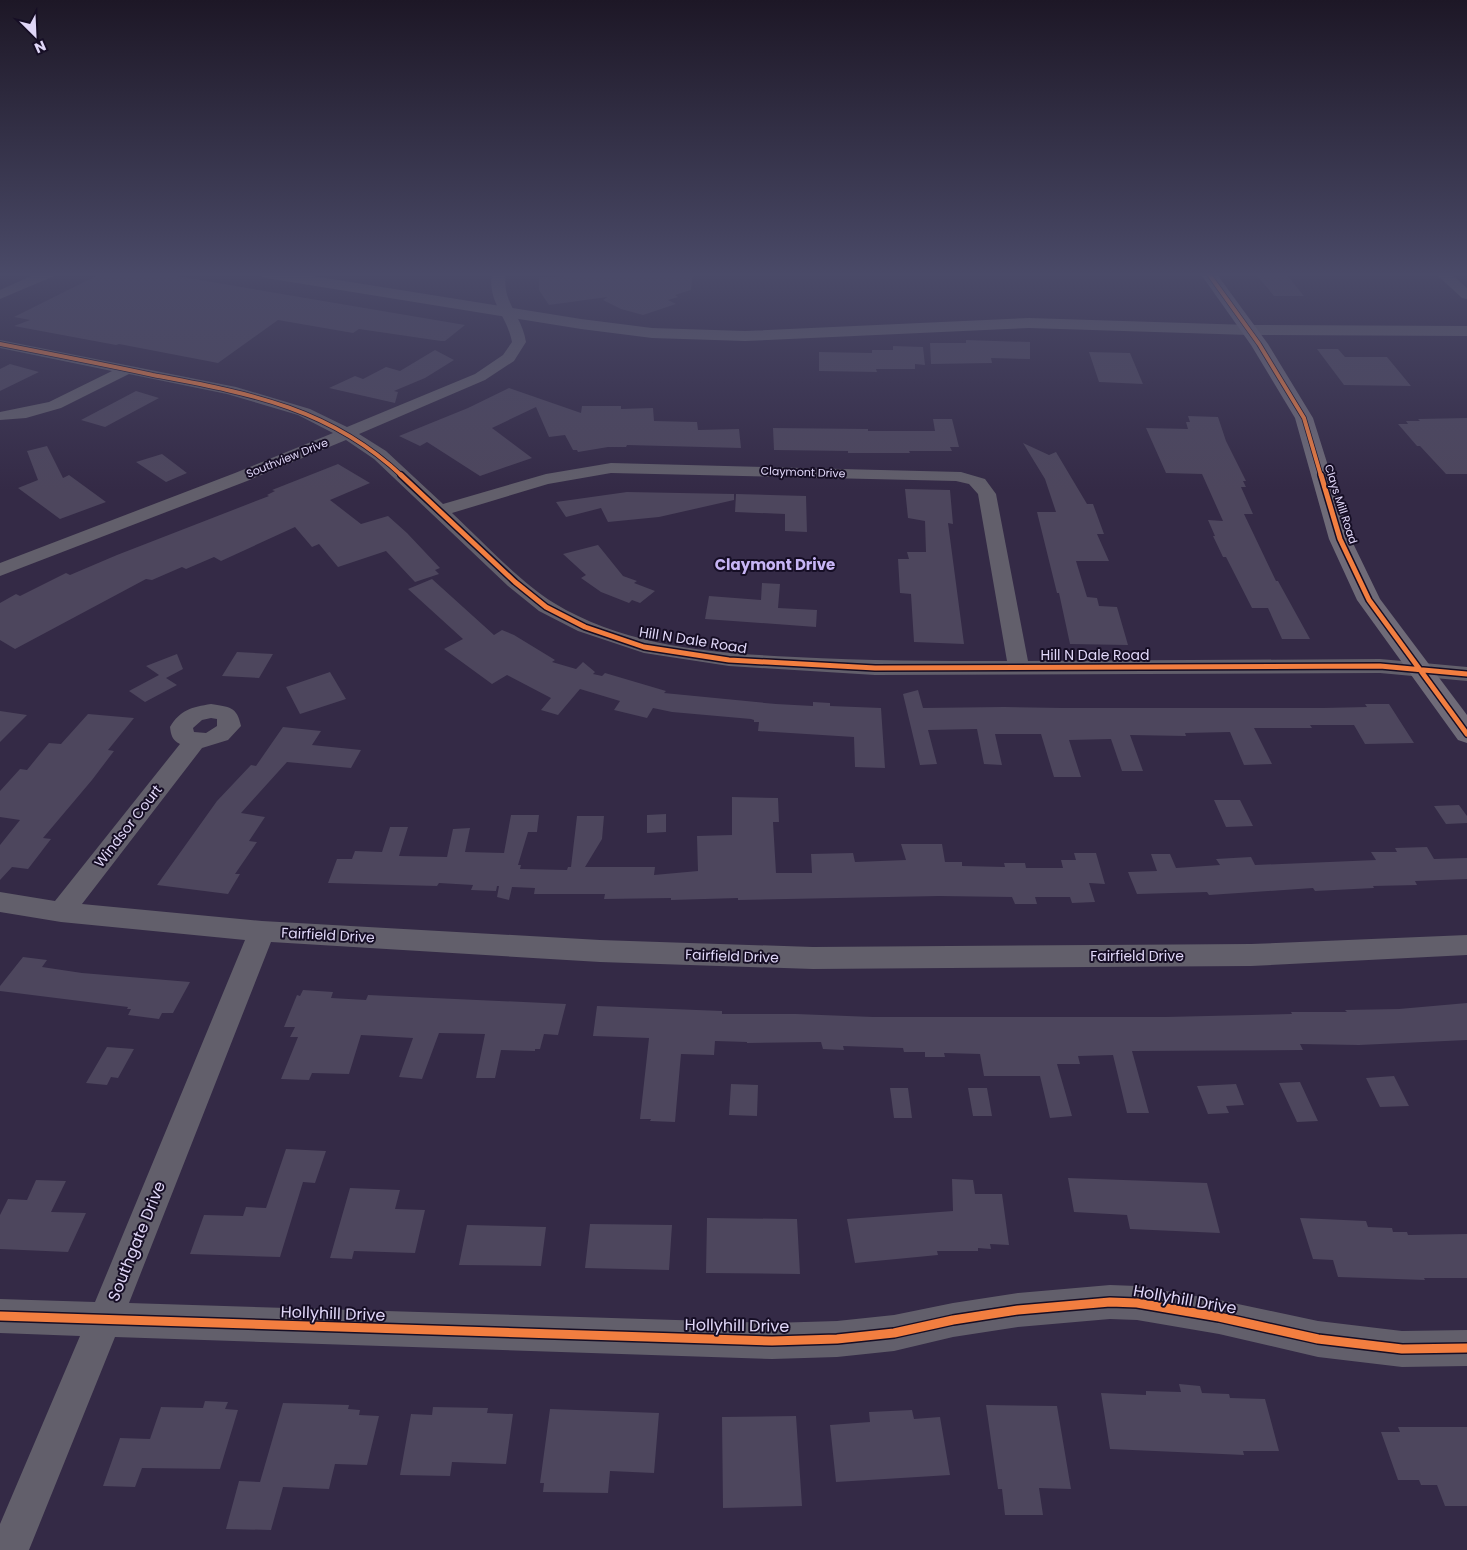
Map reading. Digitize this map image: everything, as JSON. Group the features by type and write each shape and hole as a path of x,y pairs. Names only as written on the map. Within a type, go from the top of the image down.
{"main road":[{"name":"Clays Mill Road","path":"1259,345 1304,418 1340,539 1369,600 1418,670 1467,734"}],"street":[{"name":"Hill N Dale Road","path":"7,345 128,369 272,401 304,412 347,433 387,461 515,582 546,607 586,627 644,647 684,654 774,664 875,668 1380,666 1467,674"},
{"name":"Southview Drive","path":"0,570 240,477 471,381 509,358 517,345"},
{"path":"4,416 55,405 128,369"},
{"name":"Claymont Drive","path":"439,511 538,481 588,470 611,468 956,476 976,480 984,486 987,494 1019,668"},
{"name":"Windsor Court","path":"61,912 195,741"},
{"name":"Fairfield Drive","path":"0,902 61,912 262,931 600,951 813,958 1252,954 1467,945"},
{"name":"Southgate Drive","path":"8,1550 105,1319 223,1023 262,931"},
{"name":"Hollyhill Drive","path":"0,1316 772,1341 847,1338 894,1333 953,1320 1018,1310 1110,1302 1137,1303 1219,1317 1318,1339 1402,1349 1467,1348"}],"building":[{"path":"126,345 243,345 218,363"},
{"path":"930,345 1030,345 1030,359 991,358 992,363 931,364"},
{"path":"893,346 923,347 925,365 915,364 915,369 876,369 877,372 819,371 819,352 872,353 872,350 893,350"},
{"path":"1317,349 1338,349 1345,357 1387,357 1411,386 1344,385"},
{"path":"435,350 454,360 425,378 394,391 398,392 395,403 329,388 355,376 363,379 386,367 400,371"},
{"path":"1089,352 1130,353 1143,384 1099,382"},
{"path":"10,364 39,372 0,391 0,369"},
{"path":"509,388 581,413 582,406 621,406 621,409 653,408 654,421 697,422 698,430 739,429 741,448 627,445 626,447 608,447 578,452 573,450 565,435 549,437 536,407 492,428 532,458 480,476 427,442 420,446 399,436 468,408"},
{"path":"136,391 159,398 105,427 81,420"},
{"path":"1188,416 1218,417 1226,441 1246,481 1243,481 1246,487 1241,487 1253,514 1244,514 1276,581 1278,581 1310,639 1282,639 1268,608 1252,608 1213,536 1215,536 1208,520 1223,521 1202,474 1166,473 1146,428 1188,429 1186,422 1190,422"},
{"path":"1467,418 1467,474 1446,474 1420,446 1417,446 1398,424 1408,424 1406,421 1420,421 1418,419"},
{"path":"933,419 952,419 959,447 950,447 952,451 909,451 910,453 774,450 773,428 935,431"},
{"path":"1023,443 1049,455 1056,452 1087,504 1093,504 1104,534 1097,534 1109,561 1076,561 1087,597 1097,598 1099,606 1117,607 1128,645 1070,644 1059,593 1057,593 1037,512 1056,512 1045,479"},
{"path":"47,446 63,478 69,475 106,502 60,519 18,488 38,480 27,451"},
{"path":"162,454 187,473 166,482 136,462"},
{"path":"338,464 370,483 330,500 361,524 388,516 440,568 435,570 439,574 415,582 386,551 338,567 319,544 312,547 295,527 221,561 214,557 186,569 182,567 152,580 146,579 15,649 0,640 0,603 16,594 20,596 66,573 70,575 269,496 267,495 275,491 272,490"},
{"path":"905,489 950,490 953,524 948,523 964,644 914,642 911,594 900,593 898,559 909,559 907,552 926,552 925,521 908,518"},
{"path":"627,492 734,494 734,500 659,517 608,522 601,508 566,517 556,502"},
{"path":"736,494 806,496 807,532 785,531 785,514 735,512"},
{"path":"598,545 623,576 637,581 634,583 655,591 640,603 632,600 629,603 601,592 581,578 586,575 563,554"},
{"path":"432,579 494,635 502,630 514,635 555,660 552,662 576,669 583,662 595,672 593,674 602,676 605,673 666,691 664,693 776,704 813,706 813,702 830,703 830,706 881,708 885,768 855,767 854,737 758,731 759,722 754,722 751,719 672,712 653,708 647,718 614,710 620,701 580,689 558,715 541,710 551,698 507,675 492,684 444,649 463,639 408,589"},
{"path":"762,583 780,584 778,608 817,610 816,627 705,619 709,596 761,600"},
{"path":"237,652 273,654 259,678 222,676"},
{"path":"177,654 183,669 166,678 177,685 145,702 129,691 159,675 146,666"},
{"path":"330,672 346,699 300,714 286,687"},
{"path":"918,690 923,708 1323,708 1367,707 1365,704 1389,704 1414,743 1365,744 1354,725 1310,725 1312,728 1254,728 1272,764 1244,765 1230,732 1185,733 1186,736 1130,735 1143,771 1122,771 1111,739 1069,740 1081,777 1054,777 1041,734 995,734 1002,765 984,764 977,729 928,730 937,764 920,765 903,694"},
{"path":"0,711 27,715 0,742"},
{"path":"88,714 134,718 108,750 114,751 43,838 51,839 28,869 12,867 0,880 0,845 20,820 0,817 0,791 20,769 27,770 49,743 61,744"},
{"path":"283,727 321,731 312,745 361,750 351,768 287,762 241,813 265,817 249,841 257,842 235,874 240,874 228,894 157,885 217,801 251,765 256,766"},
{"path":"732,797 778,798 779,822 773,822 776,873 812,873 811,854 853,853 855,862 906,860 901,844 942,844 945,862 962,862 962,866 1005,867 1004,863 1025,863 1026,868 1063,868 1061,860 1076,860 1074,853 1096,853 1105,884 1089,883 1095,902 1072,903 1070,897 1035,897 1037,904 1015,904 1012,897 939,896 738,900 738,898 604,899 605,894 534,894 535,888 512,887 509,900 497,897 499,886 497,886 496,891 471,890 473,885 439,883 437,886 328,883 337,859 352,859 355,851 382,852 390,827 408,827 399,856 447,857 453,829 470,828 465,852 504,853 511,815 539,815 537,832 528,832 518,865 521,865 520,869 567,870 568,867 571,867 577,816 604,816 602,839 585,867 655,867 654,875 698,871 697,836 732,835"},
{"path":"1214,800 1240,800 1253,826 1226,827"},
{"path":"1459,805 1467,816 1467,823 1446,824 1434,806"},
{"path":"666,814 666,832 647,833 647,815"},
{"path":"1427,847 1434,859 1467,858 1467,879 1415,881 1417,885 1373,886 1374,888 1315,891 1313,888 1209,895 1207,892 1137,894 1128,872 1157,871 1151,854 1170,854 1176,868 1220,865 1216,859 1251,857 1255,865 1376,860 1371,852 1397,852 1395,848"},
{"path":"23,957 47,960 42,967 82,973 190,982 173,1013 162,1013 159,1019 128,1015 131,1009 127,1009 128,1007 0,991 0,986"},
{"path":"303,990 333,992 331,998 366,1000 368,995 566,1004 558,1035 544,1034 540,1049 535,1049 535,1051 501,1050 495,1078 476,1078 485,1034 439,1033 422,1079 399,1077 413,1038 361,1035 349,1074 312,1073 309,1080 281,1079 298,1037 290,1037 295,1027 284,1027 297,995 300,996"},
{"path":"1467,1003 1467,1040 1359,1045 1300,1044 1303,1050 1132,1051 1149,1113 1127,1113 1113,1055 1078,1056 1080,1064 1057,1064 1072,1116 1050,1118 1040,1076 984,1076 980,1054 944,1053 945,1057 925,1057 925,1052 904,1052 903,1048 843,1046 844,1050 823,1049 821,1042 747,1043 715,1041 714,1055 681,1054 675,1122 650,1121 651,1119 640,1119 649,1038 593,1036 597,1006 722,1011 722,1014 873,1017 1165,1017 1292,1014 1291,1012 1347,1012 1345,1010 1399,1009"},
{"path":"107,1047 134,1049 118,1078 111,1077 107,1085 86,1083"},
{"path":"1394,1076 1409,1106 1380,1107 1366,1078"},
{"path":"1300,1082 1318,1121 1297,1122 1279,1083"},
{"path":"731,1084 758,1085 757,1116 729,1115"},
{"path":"1236,1084 1244,1105 1226,1106 1229,1113 1208,1114 1197,1086"},
{"path":"890,1088 908,1088 912,1118 894,1118"},
{"path":"968,1088 987,1088 992,1116 973,1116"},
{"path":"286,1149 326,1151 315,1183 303,1182 280,1257 190,1254 204,1215 243,1216 246,1207 266,1208"},
{"path":"1068,1178 1207,1183 1220,1233 1130,1229 1127,1215 1074,1212"},
{"path":"952,1179 973,1180 975,1194 1002,1194 1009,1245 990,1244 991,1249 978,1248 978,1251 937,1251 938,1255 855,1263 847,1219 953,1211"},
{"path":"36,1180 66,1181 51,1212 86,1213 68,1252 0,1249 0,1215 8,1199 27,1200"},
{"path":"350,1188 400,1190 395,1209 425,1210 415,1253 354,1251 352,1259 330,1258"},
{"path":"707,1218 797,1219 800,1274 706,1273"},
{"path":"1300,1218 1366,1221 1368,1227 1392,1228 1393,1232 1407,1232 1408,1235 1467,1234 1467,1278 1424,1278 1425,1280 1338,1277 1333,1260 1313,1259"},
{"path":"590,1224 672,1225 669,1270 585,1268"},
{"path":"467,1225 546,1227 541,1266 459,1265"},
{"path":"1179,1384 1200,1386 1202,1393 1229,1394 1230,1398 1265,1399 1279,1451 1243,1451 1244,1455 1110,1449 1101,1393 1146,1395 1146,1391 1181,1392"},
{"path":"205,1401 228,1402 225,1409 238,1410 220,1469 142,1468 135,1487 103,1486 120,1438 150,1439 161,1407 203,1408"},
{"path":"283,1403 349,1405 348,1409 360,1410 359,1415 379,1416 367,1465 335,1464 329,1489 283,1487 271,1530 226,1529 239,1481 260,1482"},
{"path":"986,1405 1057,1406 1071,1489 1039,1488 1043,1515 1005,1515 1002,1489 998,1489"},
{"path":"433,1407 488,1408 487,1413 513,1414 506,1464 452,1462 450,1476 400,1475 411,1414 432,1415"},
{"path":"550,1409 659,1413 654,1473 610,1471 608,1493 543,1492 544,1483 540,1483"},
{"path":"912,1410 914,1419 940,1417 950,1475 836,1482 830,1425 870,1422 869,1412"},
{"path":"796,1416 802,1506 723,1508 722,1417"},
{"path":"1398,1427 1467,1427 1467,1506 1445,1506 1437,1485 1421,1485 1419,1480 1398,1480 1381,1432 1400,1432"}],"cycle path":[{"path":"7,345 230,390 304,412 347,433 380,455 515,582 546,607 585,627 644,647 729,660 875,668 1380,666 1467,674"},
{"path":"1260,345 1304,418 1340,539 1369,600 1467,734"},
{"path":"0,1316 772,1341 837,1339 894,1333 953,1320 1018,1310 1110,1302 1137,1303 1219,1317 1318,1339 1402,1349 1467,1348"}],"district":[{"name":"Claymont Drive","path":"775,565"}]}
